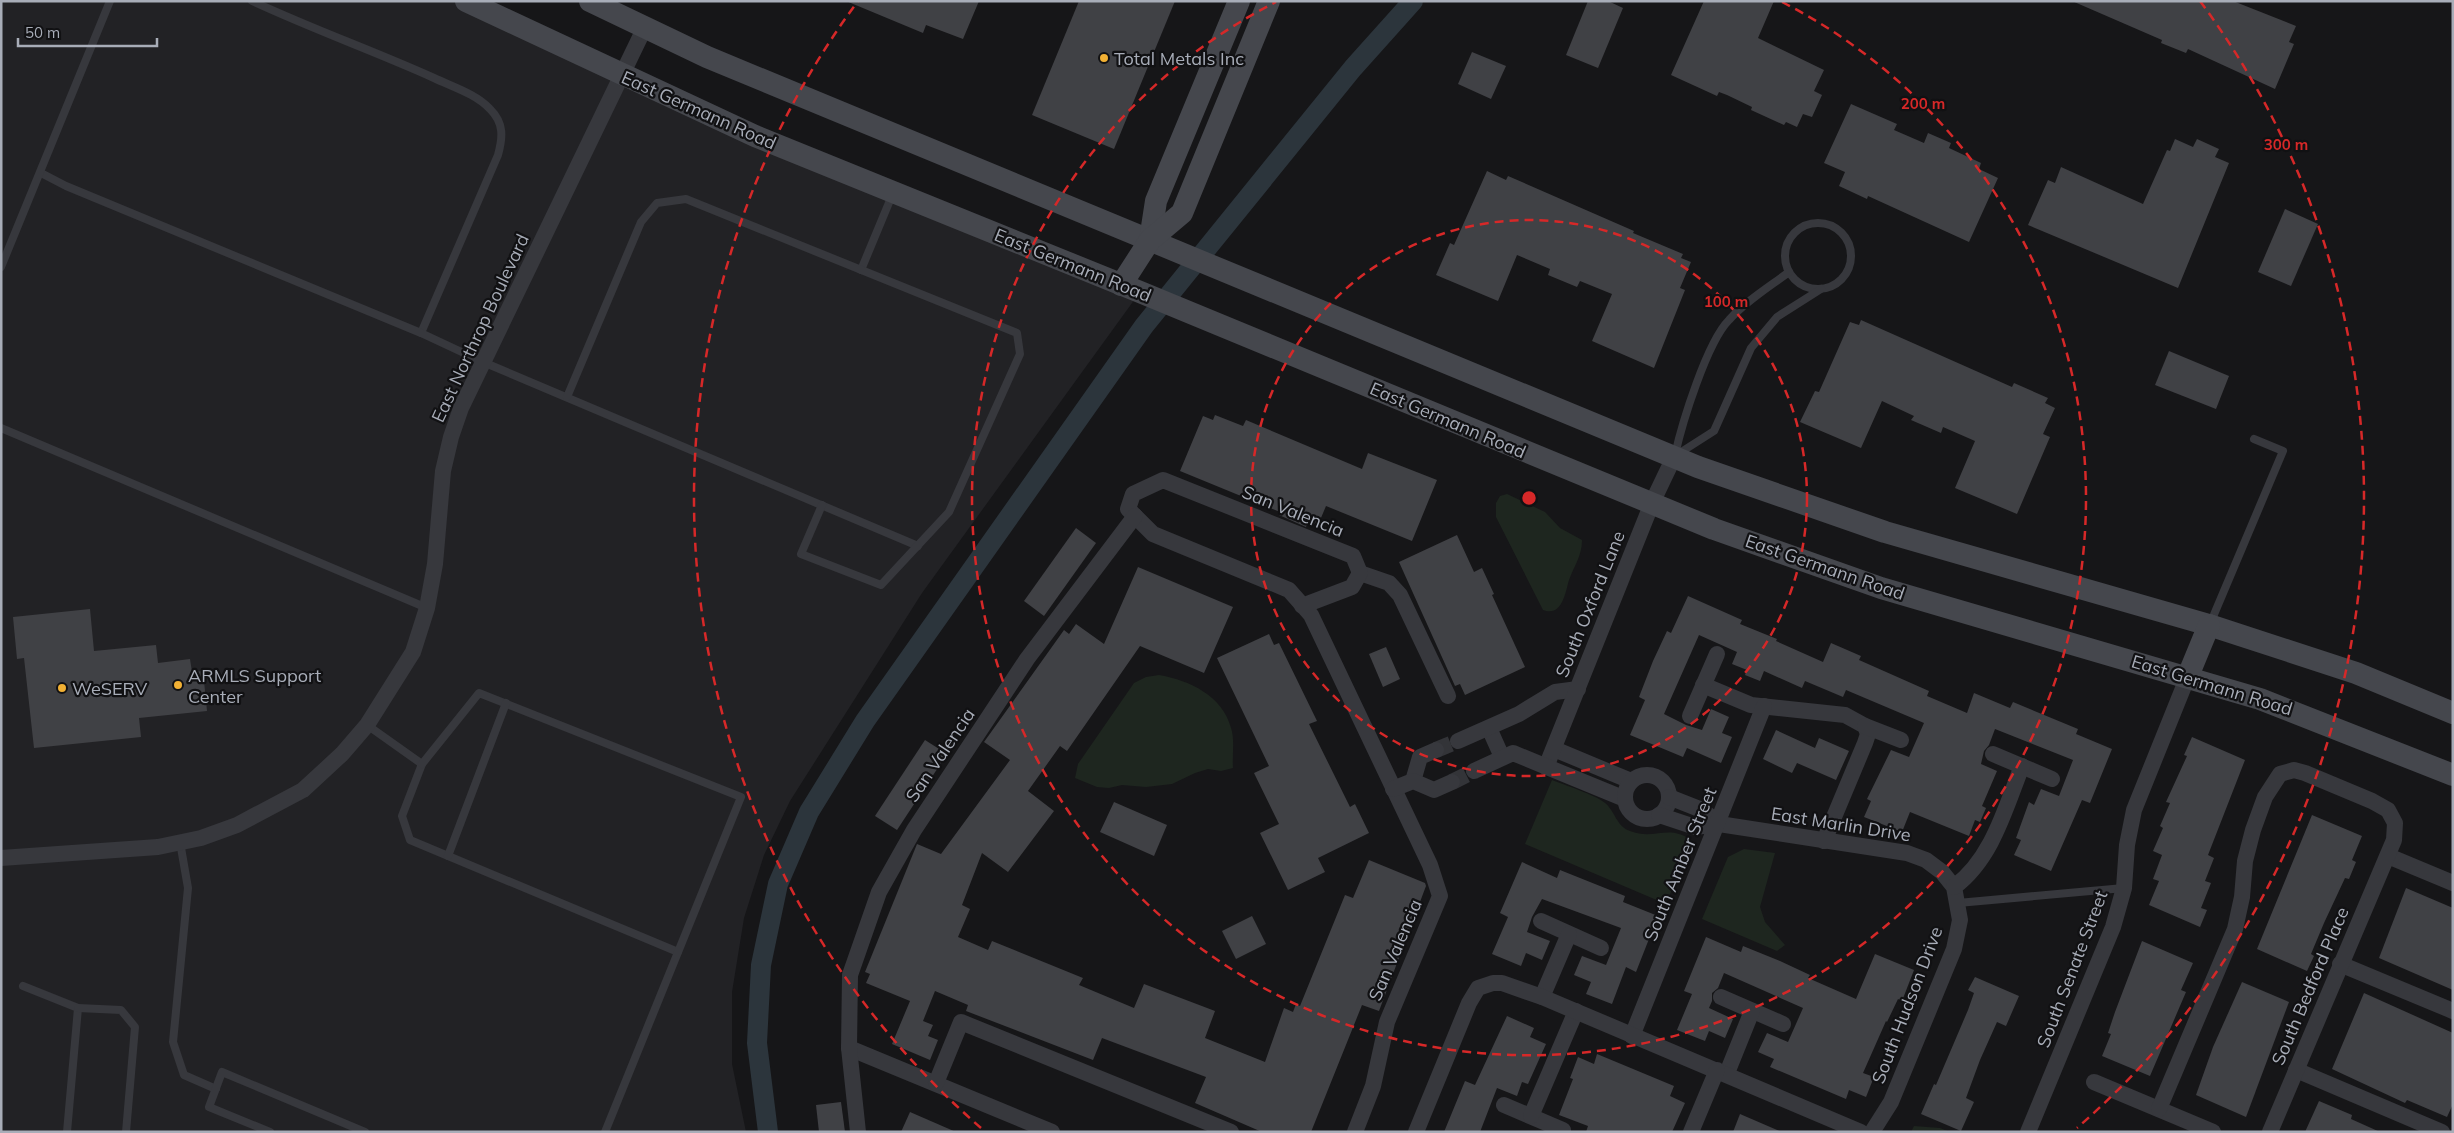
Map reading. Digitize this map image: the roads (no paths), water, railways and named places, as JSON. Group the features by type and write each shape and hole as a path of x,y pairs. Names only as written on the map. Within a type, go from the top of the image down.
{"main road":[{"name":"East Germann Road","path":"466,1 622,76 755,136 1767,549 1881,588 2188,676 2307,716 2453,775"},
{"path":"590,1 707,57 1674,457 1885,532 2209,625 2356,673 2453,713"},
{"path":"1131,288 1150,240 1156,201 1239,1"},
{"path":"1150,240 1182,213 1269,1"},
{"path":"2188,676 2209,625"}],"street":[{"name":"East Northrop Boulevard","path":"1,858 158,847 201,838 237,825 304,790 342,754 367,725 413,652 427,608 435,564 443,471 462,408 645,27"},
{"name":"South Oxford Lane","path":"1546,767 1652,502 1674,457"},
{"name":"San Valencia","path":"1355,1132 1373,1086 1387,1022 1440,896 1430,865 1311,615 1288,590 1153,534 1128,509 1133,494 1163,480 1353,556 1360,573"},
{"name":"San Valencia","path":"858,1132 849,1048 850,975 879,892 914,830 1027,659 1135,516"},
{"path":"1302,606 1352,587 1360,573 1389,583 1400,595 1448,696"},
{"path":"1690,716 1716,654"},
{"name":"South Senate Street","path":"2028,1132 2112,927 2124,888 2127,845 2134,810 2188,676"},
{"path":"1704,685 1752,705 1845,715 1865,726 1901,740"},
{"path":"1458,741 1519,714 1555,692 1578,689"},
{"name":"South Amber Street","path":"1632,1036 1719,824 1764,706"},
{"path":"1824,841 1865,743 1868,734 1865,726"},
{"path":"1489,728 1502,758"},
{"path":"1554,749 1631,781"},
{"path":"1413,781 1420,758 1436,750"},
{"path":"1474,771 1513,753 1546,767"},
{"path":"1993,754 2052,779"},
{"path":"1954,887 1967,877 1990,845 2022,766"},
{"name":"East Marlin Drive","path":"1546,767 1625,800 1632,813 1638,817 1652,818 1660,815 1695,827 1719,824 1907,853 1931,864 1942,872 1954,887"},
{"name":"South Bedford Place","path":"2159,1109 2235,929 2242,897 2245,861 2253,830 2265,797 2280,774 2294,770 2372,801 2388,810 2395,823 2394,840 2270,1132"},
{"path":"1625,800 1626,790 1631,781 1637,777 1652,775 1664,783 1669,797 1668,804 1660,815"},
{"path":"1393,789 1413,781 1434,790 1452,782"},
{"name":"East Marlin Drive","path":"1669,797 1702,810 1719,824"},
{"path":"2388,856 2453,883"},
{"name":"South Hudson Drive","path":"1872,1132 1891,1102 1954,949 1960,920 1954,887"},
{"path":"1541,921 1601,948"},
{"path":"1542,997 1569,934"},
{"path":"2340,964 2453,1011"},
{"path":"1416,1132 1469,1003 1478,988 1493,983 1502,983 1542,997 1861,1132"},
{"path":"1721,997 1783,1024"},
{"path":"1691,1132 1752,1011"},
{"path":"1531,1116 1576,1012"},
{"path":"936,1083 961,1022 1231,1132"},
{"path":"849,1048 1052,1132"},
{"path":"2296,1070 2442,1132"},
{"path":"2094,1082 2213,1132"},
{"path":"1504,1105 1563,1130"}],"lane":[{"path":"1,267 110,1"},
{"path":"252,1 390,58 478,98 499,121 502,133 498,155 420,333"},
{"path":"41,173 66,186 420,333 483,362 918,546"},
{"path":"861,270 894,192"},
{"path":"567,397 641,222 657,203 686,200 1017,333 1020,354 949,512 881,585 801,554 822,505"},
{"path":"1674,457 1714,431 1751,348 1777,318 1821,289 1838,282 1849,268 1851,257 1849,246 1844,236 1836,228 1826,224 1814,223 1804,226 1795,232 1788,241 1785,252 1789,272 1802,285 1821,289"},
{"path":"1674,457 1681,425 1712,347 1727,321 1789,272"},
{"path":"1,428 427,608"},
{"path":"2209,625 2283,451 2254,439"},
{"path":"605,1132 741,797 479,693 422,764 402,816 410,840 678,952"},
{"path":"448,856 506,703"},
{"path":"367,725 422,764"},
{"path":"180,842 188,888 172,1042 184,1075 216,1089"},
{"path":"1958,903 2124,888"},
{"path":"23,986 78,1008 121,1010 135,1027 126,1132"},
{"path":"67,1132 78,1008"},
{"path":"270,1132 210,1107 222,1072 365,1132"}],"waterway":[{"path":"768,1132 757,1043 761,965 778,884 809,812 865,721 1144,326 1353,68 1413,1"}],"tunnel":[{"path":"1436,750 1458,741"},
{"path":"1452,782 1474,771"}],"place":[{"name":"Total Metals Inc","path":"1104,58"},
{"name":"ARMLS Support Center","path":"178,685"},
{"name":"WeSERV","path":"62,688"}]}
